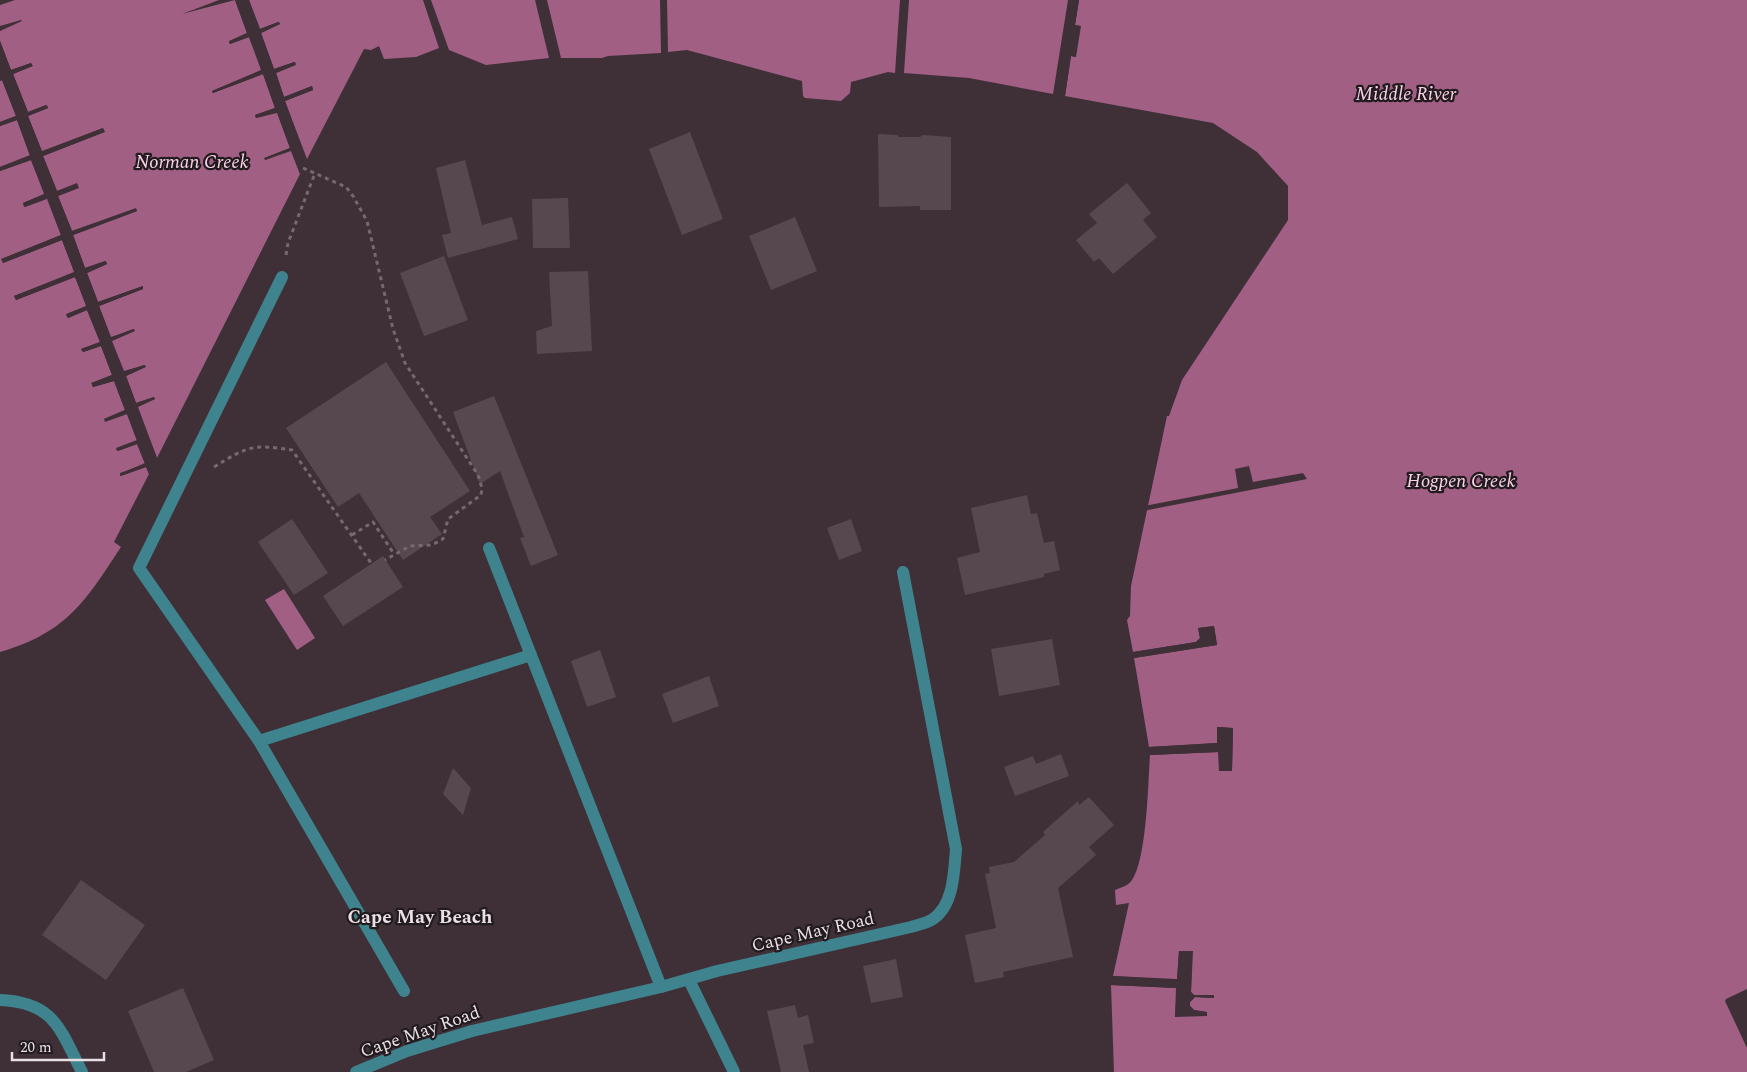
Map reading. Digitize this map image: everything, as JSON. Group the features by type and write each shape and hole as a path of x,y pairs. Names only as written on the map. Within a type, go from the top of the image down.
{"street":[{"path":"282,277 139,568 259,741 404,991"},
{"path":"489,548 661,987"},
{"name":"Cape May Road","path":"356,1072 407,1051 472,1030 911,928 934,919 946,905 952,882 956,849 903,572"},
{"path":"259,741 531,655"},
{"path":"689,980 734,1072"},
{"path":"0,1000 22,1001 48,1014 62,1033 82,1072"}],"path":[{"path":"303,168 346,186 367,221 393,329 405,363 478,475 482,488 481,495 448,519 443,539 432,545 410,546 385,560"},
{"path":"282,277 288,243 315,173"},
{"path":"209,471 242,449 255,446 292,450 371,563"},
{"path":"352,535 373,522 394,554"}],"water":[{"name":"Norman Creek","path":"15,0 219,0 182,14 235,0 247,33 229,42 230,44 249,37 262,70 212,91 213,93 263,74 275,108 255,115 256,118 277,112 290,148 265,158 265,160 291,150 300,174 157,458 137,407 155,399 154,397 136,403 126,376 145,367 144,365 124,372 111,341 134,331 133,329 111,338 99,306 143,289 143,286 98,302 87,273 107,264 105,261 85,268 73,235 137,211 136,209 72,231 58,196 78,188 77,184 57,191 43,156 104,132 103,128 42,152 28,116 48,108 46,105 28,112 13,74 32,66 31,63 11,70 0,41 0,31 22,21 0,26 0,5"},
{"name":"Norman Creek","path":"249,0 423,0 439,48 416,57 384,59 379,46 371,50 364,49 307,159 285,101 313,90 312,86 284,97 276,73 296,65 294,62 274,69 261,33 280,24 278,22 260,29"},
{"path":"431,0 535,0 549,58 486,65 449,50"},
{"path":"547,0 660,0 661,53 602,58 561,58"},
{"path":"667,0 900,0 895,73 888,72 851,82 850,93 841,101 805,98 803,96 802,81 687,50 668,52"},
{"path":"909,0 1068,0 1053,94 969,78 904,73"},
{"name":"Hogpen Creek","path":"1079,0 1747,0 1747,989 1725,1001 1747,1048 1747,1072 1114,1072 1111,985 1177,988 1175,1016 1206,1016 1206,1012 1194,1010 1190,1006 1190,1002 1195,997 1213,998 1213,995 1194,995 1191,992 1192,951 1179,951 1177,980 1113,976 1129,903 1116,905 1115,890 1127,885 1132,880 1141,855 1146,820 1150,755 1219,752 1219,771 1232,771 1233,728 1218,727 1217,743 1149,747 1134,658 1217,645 1214,626 1198,628 1200,638 1196,642 1133,652 1127,620 1130,616 1131,586 1167,416 1169,416 1182,380 1288,220 1288,186 1257,152 1213,123 1065,96 1071,56 1075,57 1080,26 1075,25"},
{"path":"2,80 16,116 0,122 0,81"},
{"path":"17,120 30,156 0,167 0,126"},
{"path":"31,160 45,194 23,203 24,207 47,198 61,235 2,259 3,263 62,240 75,273 14,296 16,300 75,277 87,306 66,315 68,318 87,310 100,342 81,349 83,352 101,346 112,375 92,383 93,387 114,381 125,410 104,419 106,421 127,414 137,441 116,449 118,451 137,444 145,464 120,473 120,476 146,467 149,474 114,542 121,547 84,599 58,625 23,644 0,652 0,171"},
{"path":"284,589 315,638 297,650 265,600"}],"pier":[{"path":"235,0 238,0 277,107 276,110 279,112 301,171 300,174 291,151 265,160 264,158 290,148 277,113 256,118 255,115 275,108 263,74 213,93 212,91 261,70 249,37 230,44 229,41 247,33"},
{"path":"246,0 249,0 260,29 279,22 280,24 261,33 274,69 295,62 296,64 276,73 284,97 312,86 313,90 285,101 306,161"},
{"path":"1077,0 1079,0 1075,25 1081,26 1076,57 1071,56 1065,96 1062,95 1068,55 1074,54 1078,28 1073,25"},
{"path":"0,41 11,70 31,63 33,66 13,74 28,112 47,105 48,108 28,116 42,151 103,128 105,132 43,156 57,191 77,183 79,188 58,196 72,231 136,208 137,211 73,235 85,268 106,261 107,264 87,273 98,302 143,286 143,289 99,306 111,337 134,329 135,331 112,341 124,371 145,365 146,367 126,376 136,403 154,397 155,399 138,407 157,458 156,460 123,377 125,374 122,373 109,342 85,274 88,270 82,269 56,197 57,194 0,48"},
{"path":"0,73 4,79 46,196 63,234 62,237 114,374 113,377 103,381 116,380 150,471 149,474 146,467 121,476 120,474 145,463 137,444 117,451 116,448 137,440 127,414 105,422 104,419 125,410 114,381 93,387 91,383 112,375 101,346 83,352 81,349 100,342 87,310 68,318 66,314 86,306 75,277 16,300 14,296 74,272 62,240 3,263 1,259 61,235 47,199 25,207 23,203 44,194 31,160 0,171 0,167 30,155 17,120 0,126 0,122 16,116 2,80 0,81"},
{"path":"1249,466 1253,482 1303,473 1307,479 1143,511 1144,506 1238,488 1235,469"},
{"path":"1214,626 1217,645 1134,658 1134,656 1214,643 1212,628 1201,630 1202,639 1197,644 1133,655 1133,652 1196,642 1200,638 1198,628"},
{"path":"1217,727 1233,728 1232,771 1219,771 1218,752 1150,755 1149,752 1219,750 1222,768 1230,769 1230,730 1220,730 1218,745 1149,749 1149,747 1217,743"},
{"path":"1179,951 1193,951 1191,992 1194,995 1214,995 1214,998 1195,997 1190,1002 1190,1006 1194,1010 1207,1012 1207,1016 1175,1017 1176,988 1111,985 1112,983 1177,986 1178,1014 1197,1013 1192,1012 1187,1007 1187,1001 1192,996 1188,992 1190,954 1181,953 1178,982 1112,978 1113,976 1177,979"}],"building":[{"path":"690,132 723,219 682,235 649,149"},
{"path":"878,134 897,135 899,137 920,137 923,135 951,137 951,210 920,210 920,206 879,207"},
{"path":"465,160 482,225 512,217 518,239 448,258 442,235 451,233 436,168"},
{"path":"1127,183 1151,213 1143,220 1157,237 1113,274 1099,258 1094,262 1076,240 1097,223 1089,214"},
{"path":"568,198 570,248 533,248 532,199"},
{"path":"795,217 817,271 771,290 749,236"},
{"path":"444,256 468,320 424,336 400,273"},
{"path":"588,271 592,351 537,354 536,331 552,326 549,272"},
{"path":"386,362 470,491 430,517 442,534 403,560 359,493 338,507 286,428"},
{"path":"494,396 558,555 531,566 520,538 524,537 500,471 480,484 453,412"},
{"path":"1027,495 1031,514 1037,513 1044,543 1054,541 1060,570 1044,574 1044,577 965,595 957,558 980,552 971,508"},
{"path":"292,519 328,573 294,595 258,542"},
{"path":"851,519 862,551 839,560 827,528"},
{"path":"383,556 403,587 343,626 323,596"},
{"path":"1052,639 1060,685 999,696 991,649"},
{"path":"600,650 616,697 587,707 571,661"},
{"path":"709,676 719,706 673,723 662,694"},
{"path":"1061,754 1069,776 1015,796 1004,767 1033,756 1036,764"},
{"path":"453,768 471,788 463,815 443,794"},
{"path":"1089,797 1114,825 1089,847 1096,855 1058,888 1073,957 1003,972 1004,977 975,983 965,935 996,928 985,874 990,873 989,867 1014,862 1045,835 1043,832 1078,801 1079,805"},
{"path":"81,880 145,925 106,980 42,935"},
{"path":"896,959 903,997 871,1003 863,966"},
{"path":"183,988 214,1060 186,1072 154,1072 128,1011"},
{"path":"795,1005 798,1018 808,1015 814,1043 803,1045 809,1072 781,1072 767,1011"}],"district":[{"name":"Cape May Beach","path":"420,917"}],"water label":[{"name":"Middle River","path":"1406,94"}]}
